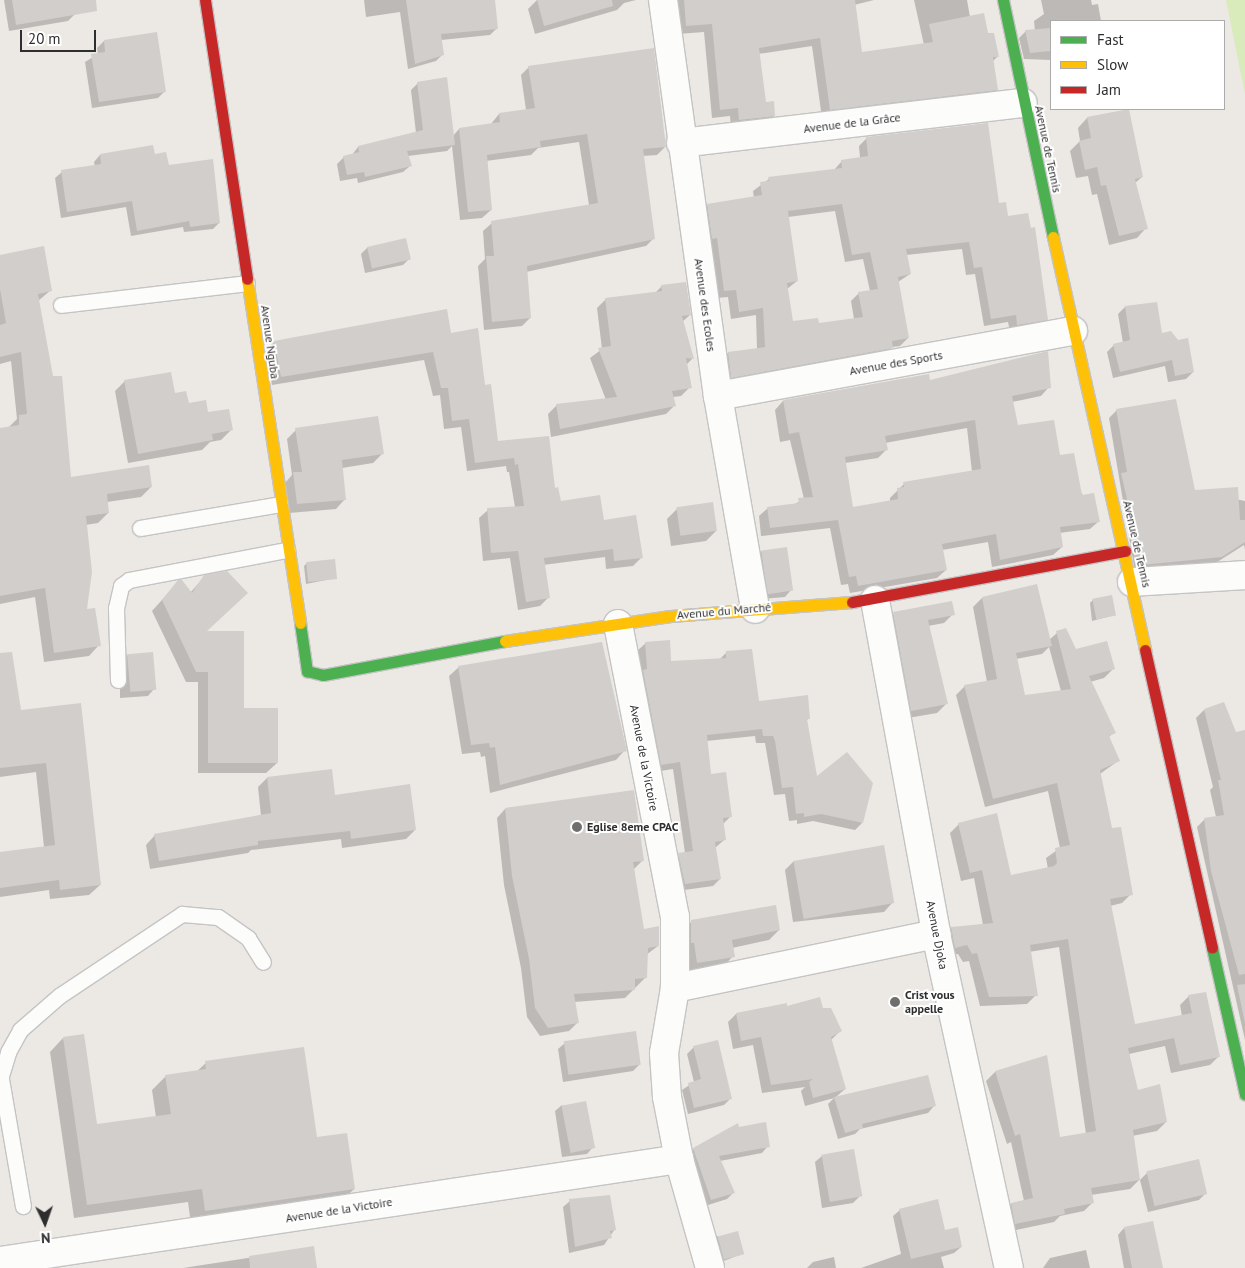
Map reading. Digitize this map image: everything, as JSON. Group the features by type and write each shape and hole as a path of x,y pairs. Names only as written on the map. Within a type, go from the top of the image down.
{"street":[{"name":"Avenue Nguba","path":"205,0 304,665 311,673 324,675"},
{"name":"Avenue des Ecoles","path":"662,0 718,396 755,609"},
{"name":"Avenue de Tennis","path":"1003,0 1073,331 1132,582 1245,1094"},
{"name":"Avenue de la Grâce","path":"681,143 1024,103"},
{"name":"Avenue des Sports","path":"718,396 1073,331"},
{"name":"Avenue du Marché","path":"324,675 618,624 755,609 875,600 1125,551"},
{"path":"1132,582 1245,575"},
{"name":"Avenue Djoka","path":"875,600 936,934 1009,1268"},
{"name":"Avenue de la Victoire","path":"618,624 675,917 675,988 664,1053 667,1097 679,1159 710,1268"},
{"path":"675,988 936,934"},
{"name":"Avenue de la Victoire","path":"0,1261 679,1159"}],"lane":[{"path":"61,305 247,283"},
{"path":"140,528 280,504"},
{"path":"118,680 116,608 121,586 128,580 287,550"},
{"path":"23,1206 1,1079 8,1052 20,1030 59,996 182,914 218,917 248,938 263,962"}],"green space":[{"path":"1226,0 1245,0 1245,94"}],"building":[{"path":"12,0 96,0 97,11 16,25"},
{"path":"406,0 495,0 498,29 441,34 444,55 415,64"},
{"path":"537,0 612,0 613,6 544,26"},
{"path":"684,0 855,0 862,52 933,42 929,24 984,13 988,33 994,33 999,57 993,57 998,90 830,110 820,38 759,48 766,102 774,101 775,116 739,120 738,108 720,110 712,24 686,26"},
{"path":"1050,28 1050,51 1030,53 1025,30"},
{"path":"157,32 166,92 99,102 91,54 105,52 104,40"},
{"path":"654,48 666,147 643,149 655,239 527,266 531,318 492,322 486,256 494,256 491,221 598,203 587,134 540,141 541,147 487,155 492,210 468,212 459,128 500,122 499,113 535,108 528,66"},
{"path":"447,77 455,145 407,151 412,166 365,177 364,172 347,175 343,156 359,152 358,146 423,130 417,82"},
{"path":"1129,110 1143,177 1135,179 1148,229 1119,236 1106,185 1101,186 1097,167 1085,170 1079,141 1091,138 1087,117"},
{"path":"988,123 999,203 1006,202 1008,216 1028,213 1031,228 1035,227 1048,320 1017,325 1016,315 991,319 982,267 974,268 969,242 906,249 911,274 898,277 909,338 892,341 893,348 731,378 728,352 765,347 763,308 739,312 736,290 724,291 717,238 712,239 707,204 762,195 760,182 769,181 768,177 842,168 841,160 868,156 866,137","holes":["842,204 852,255 870,252 878,289 858,292 863,317 819,323 818,318 793,321 787,283 798,281 788,211"]},
{"path":"153,145 155,154 166,152 169,165 213,159 220,223 190,227 189,221 137,231 132,201 67,212 61,170 101,164 100,154"},
{"path":"406,238 411,259 372,268 367,247"},
{"path":"44,246 52,291 38,294 53,376 62,376 71,477 149,465 152,487 107,494 109,513 86,516 92,572 87,609 95,608 101,646 54,653 45,588 0,596 0,428 19,425 19,415 27,414 21,352 0,357 0,325 6,323 0,289 0,255"},
{"path":"686,282 691,315 682,316 694,359 686,358 692,388 672,391 676,406 560,429 556,404 617,397 598,348 611,346 605,298 662,291 661,285"},
{"path":"1157,302 1162,333 1171,331 1178,340 1188,338 1194,372 1175,376 1172,360 1120,372 1113,344 1130,340 1125,306"},
{"path":"447,309 451,333 478,328 485,385 491,384 498,441 549,436 555,488 558,487 561,501 600,495 604,520 636,515 643,558 614,561 613,549 544,558 550,598 526,602 518,551 491,553 487,508 524,506 518,464 515,465 514,458 475,463 469,419 452,421 448,388 441,388 433,352 281,377 274,341"},
{"path":"1048,351 1051,388 1012,396 1018,425 1054,420 1060,455 1074,453 1082,495 1094,493 1100,522 1060,527 1063,547 1000,560 996,534 942,544 947,570 858,586 856,576 849,577 838,520 770,528 767,507 799,503 798,498 813,497 799,432 789,434 783,400 929,374 930,380","holes":["975,420 981,469 903,482 904,487 897,488 898,499 853,507 845,457 888,450 885,436"]},
{"path":"171,372 175,393 186,391 189,403 206,400 208,412 229,409 233,430 212,434 213,440 138,454 124,380"},
{"path":"1176,399 1195,490 1238,487 1240,520 1245,520 1245,542 1222,557 1142,565 1121,473 1127,472 1116,409"},
{"path":"378,416 384,454 342,460 346,500 297,504 293,472 302,472 295,428"},
{"path":"713,502 717,531 680,536 676,507"},
{"path":"787,547 793,591 767,594 761,551"},
{"path":"335,559 337,579 308,582 306,562"},
{"path":"227,571 248,593 207,631 244,631 244,708 278,708 278,763 208,763 208,672 196,672 162,600 178,580 182,580 192,593 204,575"},
{"path":"1037,584 1052,646 1016,653 1025,695 1071,689 1056,631 1066,628 1076,649 1107,641 1115,669 1089,676 1116,733 1109,736 1120,761 1100,770 1112,828 1121,827 1133,895 1110,899 1135,1024 1192,1013 1188,995 1206,992 1220,1057 1180,1065 1174,1038 1128,1048 1138,1090 1160,1084 1167,1122 1133,1130 1140,1180 1091,1188 1094,1203 1064,1209 1065,1214 1015,1224 1011,1203 1033,1198 1020,1134 1015,1136 995,1071 1047,1055 1060,1137 1096,1131 1068,939 1030,945 1038,996 989,997 977,953 972,954 967,945 955,948 951,927 993,923 982,870 970,873 958,823 997,813 1011,875 1054,866 1057,863 1055,848 1070,845 1057,783 993,799 964,685 997,679 982,597"},
{"path":"1112,595 1116,616 1096,619 1092,599"},
{"path":"952,601 955,615 928,620 948,704 911,711 893,612"},
{"path":"670,640 671,661 726,658 726,651 752,649 759,701 808,695 810,719 807,719 817,776 847,752 873,783 863,823 821,814 804,817 804,813 796,814 793,787 782,788 773,736 763,736 762,729 707,735 711,774 726,772 732,817 723,818 726,840 715,842 721,879 685,884 678,853 693,851 680,762 661,765 643,670 647,669 645,642"},
{"path":"602,642 627,751 500,785 495,747 490,748 489,743 471,745 458,666"},
{"path":"12,652 21,710 81,703 101,885 60,890 59,880 0,888 0,852 55,845 46,763 0,768 0,653"},
{"path":"153,652 156,690 130,692 127,654"},
{"path":"1224,702 1236,732 1245,730 1245,974 1239,975 1211,871 1204,818 1224,815 1218,780 1221,780 1204,709"},
{"path":"332,769 335,795 410,784 416,830 351,839 350,831 258,841 258,845 159,861 154,834 271,813 267,777"},
{"path":"634,790 644,861 633,862 644,929 659,926 659,946 648,948 647,978 635,979 635,990 574,994 579,1023 548,1028 535,1008 529,959 512,876 505,808"},
{"path":"884,845 894,903 804,919 793,861"},
{"path":"776,905 780,930 732,940 735,957 697,963 694,943 691,943 691,920"},
{"path":"1245,984 1245,1023 1237,985"},
{"path":"820,997 823,1008 831,1008 842,1031 831,1037 846,1089 813,1098 809,1082 813,1079 771,1085 761,1037 741,1041 736,1013 787,1003 787,1006"},
{"path":"636,1031 641,1065 568,1075 564,1041"},
{"path":"84,1034 97,1124 171,1114 165,1075 206,1069 205,1061 304,1047 317,1137 347,1133 355,1189 205,1211 202,1189 87,1205 63,1037"},
{"path":"718,1040 732,1099 694,1108 688,1083 701,1079 693,1046"},
{"path":"928,1075 936,1106 862,1124 863,1128 845,1133 834,1097"},
{"path":"586,1101 595,1148 571,1153 561,1106"},
{"path":"766,1122 770,1147 719,1156 735,1193 711,1200 693,1148 738,1123 739,1127"},
{"path":"854,1149 862,1196 830,1202 822,1155"},
{"path":"1199,1159 1207,1194 1154,1206 1146,1171"},
{"path":"610,1195 616,1230 610,1231 612,1238 575,1247 569,1199"},
{"path":"938,1199 945,1230 958,1227 962,1247 911,1259 899,1209"},
{"path":"1153,1221 1163,1268 1132,1268 1124,1227"},
{"path":"738,1231 744,1254 724,1260 718,1236"},
{"path":"314,1246 317,1268 250,1268 249,1256"}],"traffic: fast":[{"path":"1003,0 1053,237"},
{"path":"300,623 307,671 323,675 505,641"},
{"path":"1212,948 1245,1094"}],"traffic: slow":[{"path":"1053,237 1145,650"},
{"path":"247,279 300,623"},
{"path":"505,641 670,616 852,602"}],"traffic: jam":[{"path":"205,0 247,279"},
{"path":"852,602 1125,551"},
{"path":"1145,650 1212,948"}],"place":[{"name":"Eglise 8eme CPAC","path":"577,827"},
{"name":"Crist vous appelle","path":"895,1002"}]}
